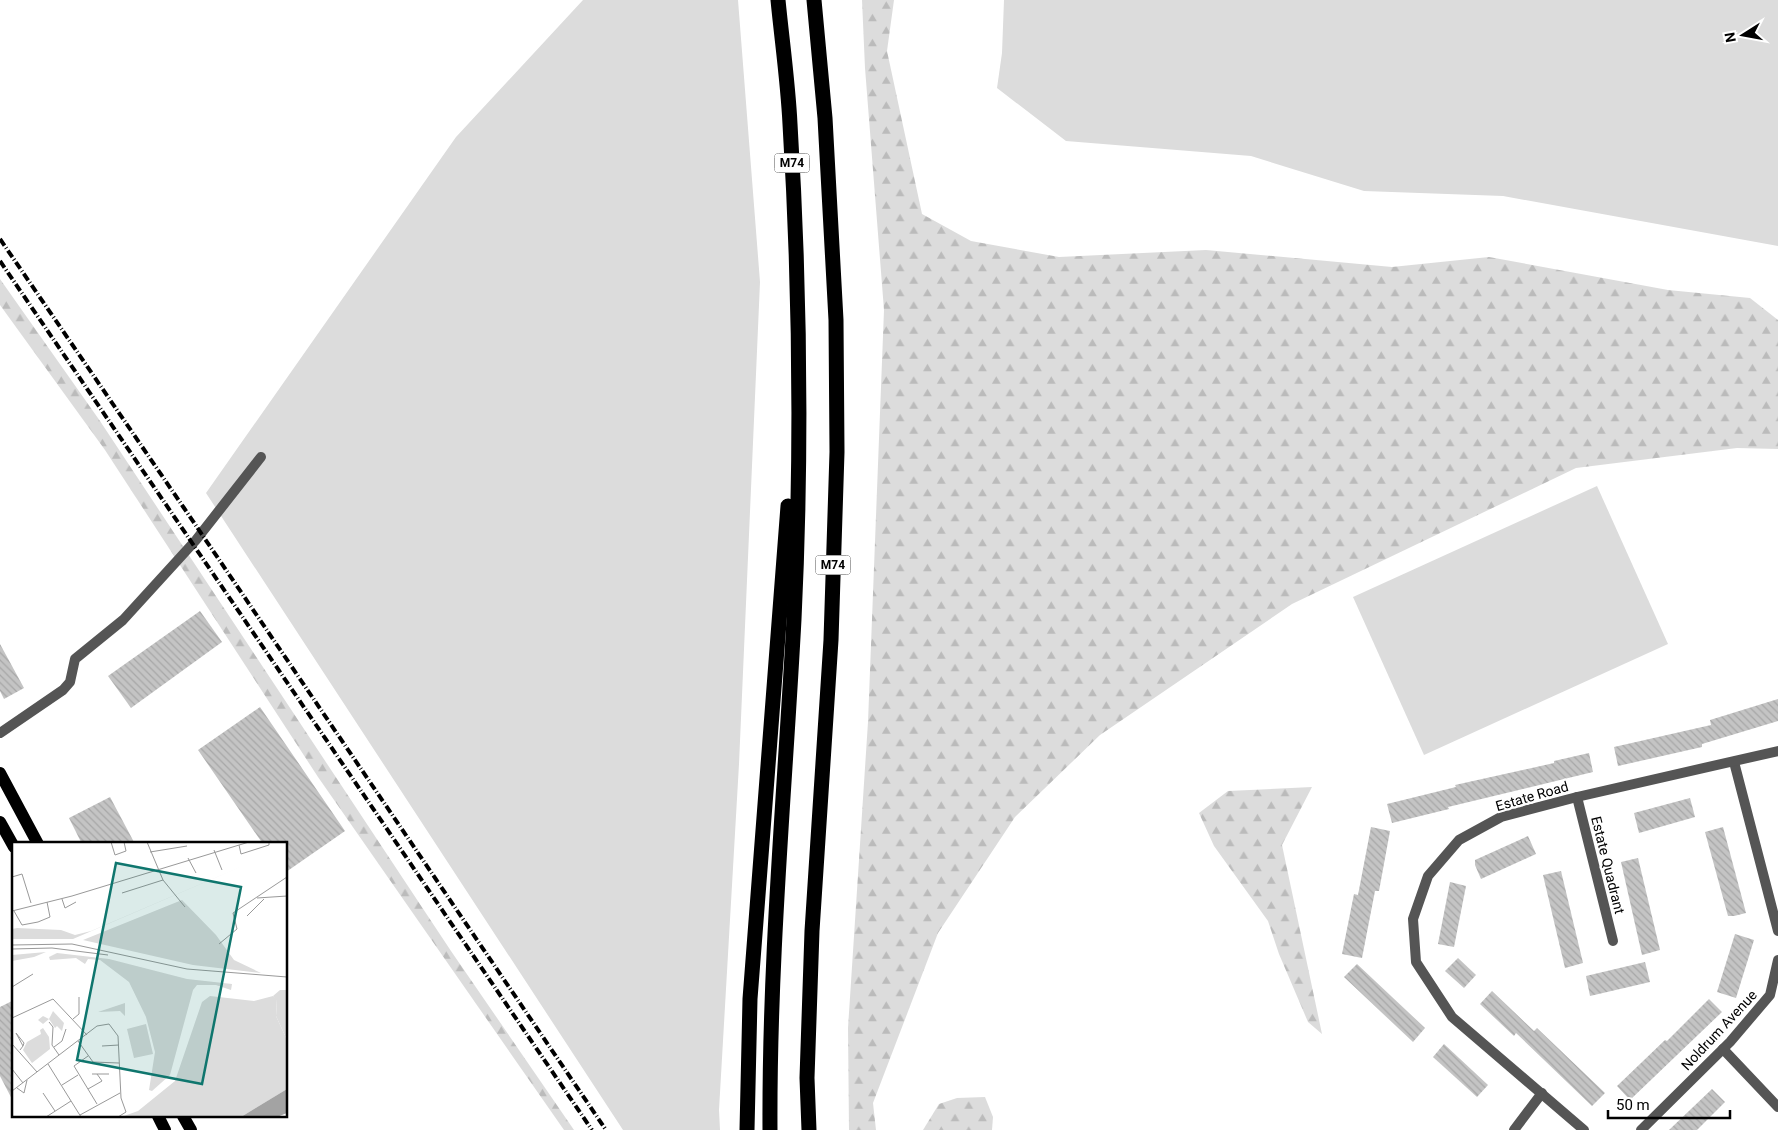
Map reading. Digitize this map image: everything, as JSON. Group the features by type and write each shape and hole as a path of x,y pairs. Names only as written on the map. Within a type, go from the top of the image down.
{"highway":[{"name":"M74","path":"770,1130 769,1076 774,933 794,618 799,456 799,327 790,122 778,0"},
{"name":"M74","path":"810,1130 807,1078 812,931 831,640 837,452 836,320 825,118 814,0"},
{"path":"747,1130 750,999 785,552 799,327"}],"main road":[{"path":"0,773 37,842"},
{"path":"0,822 12,843"},
{"path":"159,1118 165,1130"},
{"path":"184,1118 191,1130"}],"street":[{"path":"0,733 63,690 70,682 75,660 123,620 196,540 261,457"},
{"name":"Estate Road","path":"1584,1130 1448,1011 1416,962 1413,920 1428,876 1459,840 1502,817 1577,797 1778,751"},
{"path":"1734,762 1778,931"},
{"name":"Estate Quadrant","path":"1577,797 1613,941"},
{"name":"Noldrum Avenue","path":"1640,1130 1723,1049 1770,996 1778,960"},
{"path":"1723,1049 1778,1108"},
{"path":"1514,1130 1542,1093"}],"green space":[{"path":"583,0 738,0 760,282 739,764 719,1110 720,1130 623,1130 206,493 456,137"},
{"path":"862,0 894,0 887,51 922,214 971,241 1059,257 1206,250 1392,267 1489,257 1668,290 1750,298 1778,320 1778,449 1737,448 1576,468 1292,604 1100,735 1015,817 938,933 873,1103 876,1130 849,1130 848,1028 868,722 884,310 865,68"},
{"path":"1004,0 1778,0 1778,246 1503,196 1364,191 1251,156 1066,141 997,88 1002,53"},
{"path":"0,279 100,421 451,951 574,1130 564,1130 318,777 105,450 0,305"},
{"path":"1597,486 1668,644 1424,755 1353,597"},
{"path":"1312,787 1282,845 1322,1034 1308,1022 1279,954 1268,921 1214,846 1199,813 1228,791"},
{"path":"985,1097 993,1117 992,1130 923,1130 939,1104 957,1098"}],"building":[{"path":"200,611 222,642 131,708 108,676"},
{"path":"0,644 24,688 4,699 0,691"},
{"path":"1778,699 1778,721 1702,744 1702,747 1618,766 1614,747 1711,725 1710,720"},
{"path":"260,707 345,831 288,871 288,842 262,842 198,750"},
{"path":"1589,753 1593,772 1448,807 1449,809 1392,823 1387,804 1456,787 1455,785 1554,763 1554,761"},
{"path":"110,797 134,842 81,842 69,818"},
{"path":"1690,798 1695,817 1639,833 1634,813"},
{"path":"1371,827 1390,831 1379,891 1375,891 1362,958 1342,954 1354,894 1358,895"},
{"path":"1723,827 1746,913 1734,916 1728,916 1705,832"},
{"path":"1528,836 1536,854 1481,879 1475,865 1475,860"},
{"path":"1638,858 1660,950 1642,955 1621,862"},
{"path":"1561,871 1583,963 1565,968 1543,875"},
{"path":"1450,882 1466,886 1454,947 1438,944"},
{"path":"1735,934 1754,940 1736,998 1717,992"},
{"path":"1458,958 1476,975 1464,988 1445,971"},
{"path":"1645,962 1650,982 1590,996 1586,976"},
{"path":"1357,964 1425,1028 1413,1042 1344,977"},
{"path":"1492,991 1534,1031 1537,1028 1605,1093 1592,1106 1516,1033 1514,1036 1480,1004"},
{"path":"1709,999 1722,1012 1630,1100 1617,1086 1665,1040 1667,1041"},
{"path":"12,1001 12,1099 0,1076 0,1007"},
{"path":"1444,1044 1488,1085 1477,1097 1433,1057"},
{"path":"1712,1089 1725,1102 1697,1130 1669,1130"}],"railway":[{"path":"0,239 606,1130"},
{"path":"0,261 592,1130"}]}
